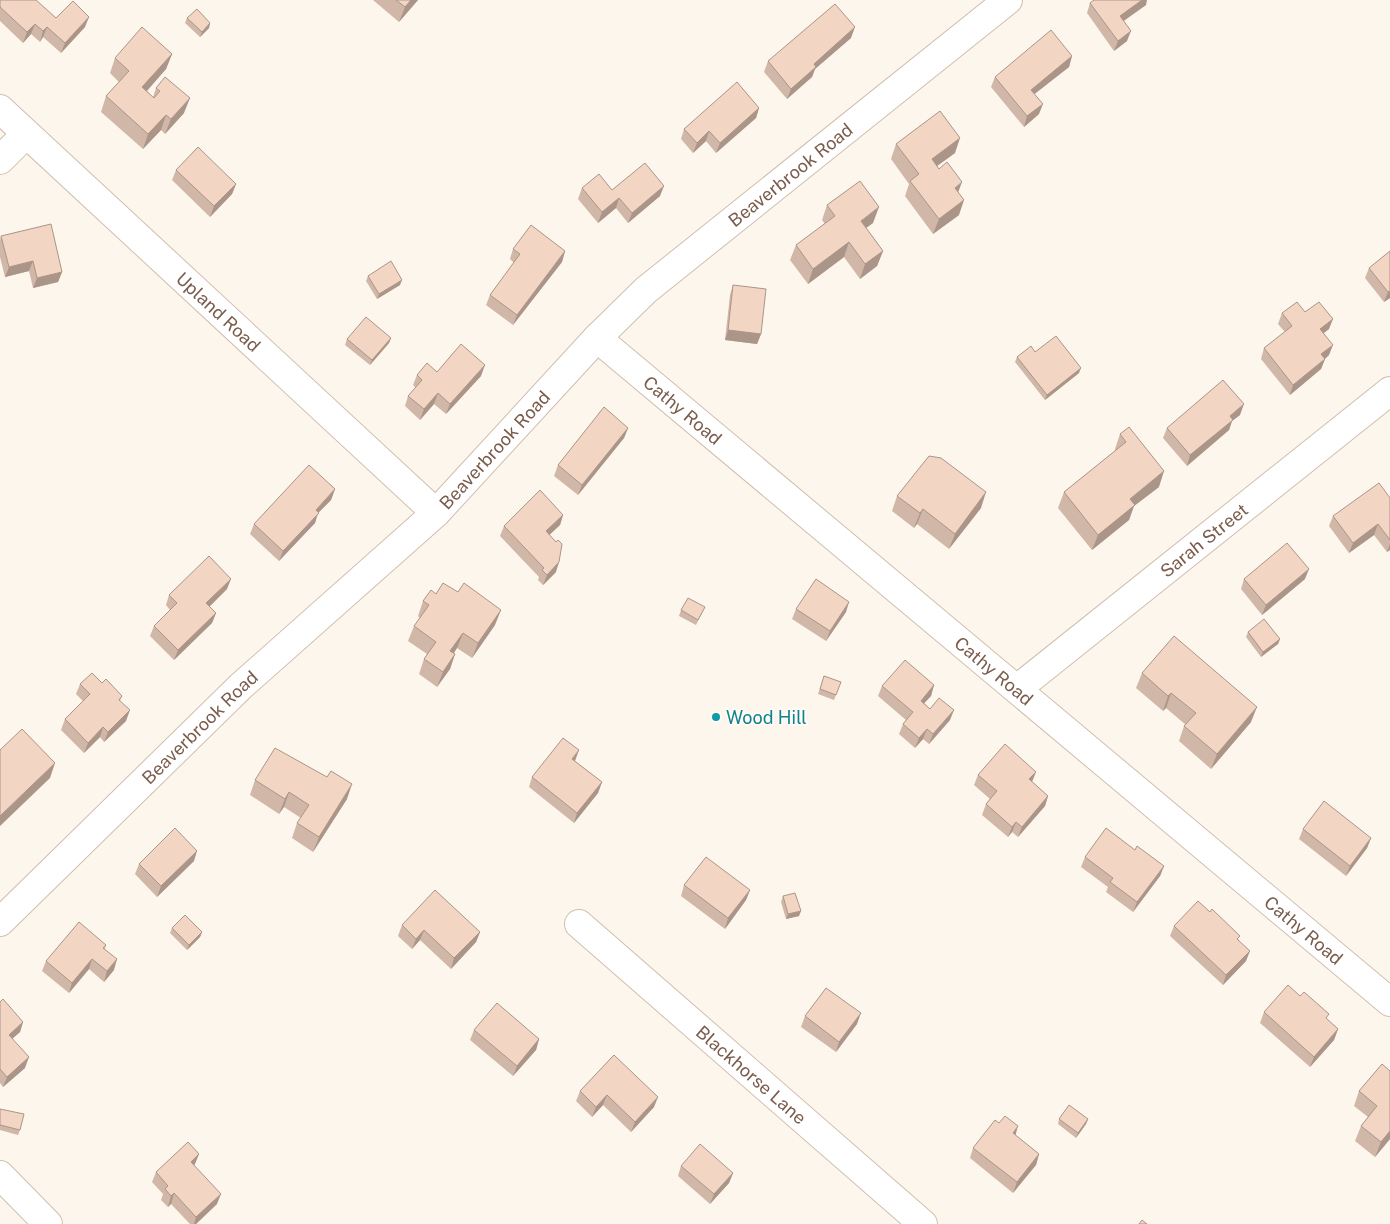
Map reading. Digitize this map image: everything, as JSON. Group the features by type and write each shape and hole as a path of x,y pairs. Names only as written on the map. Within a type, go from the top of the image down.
{"street":[{"name":"Beaverbrook Road","path":"0,922 241,686 436,514 598,338 662,275 1008,0"},
{"name":"Upland Road","path":"0,109 436,514"},
{"path":"0,160 26,134"},
{"name":"Cathy Road","path":"598,338 1390,1002"},
{"name":"Sarah Street","path":"1017,689 1390,391"},
{"name":"Blackhorse Lane","path":"579,924 923,1224"},
{"path":"0,1176 48,1224"}],"building":[{"path":"0,0 36,0 56,18 73,1 89,17 65,43 47,27 43,31 35,24 27,32 0,7"},
{"path":"396,0 411,0 405,7"},
{"path":"1094,0 1142,0 1120,16 1131,31 1118,41 1090,3"},
{"path":"835,4 855,27 814,64 816,67 791,89 768,61"},
{"path":"197,9 210,23 202,32 187,18"},
{"path":"142,27 172,54 142,87 154,98 160,91 156,88 165,77 190,98 171,119 166,115 148,134 106,96 129,71 115,58"},
{"path":"1051,30 1072,56 1031,90 1043,104 1027,116 995,77"},
{"path":"737,82 759,108 720,143 709,131 697,143 684,129"},
{"path":"940,111 960,138 932,159 939,169 947,162 962,182 955,188 964,200 939,219 910,181 919,174 896,144"},
{"path":"198,147 236,184 214,206 176,170"},
{"path":"645,163 664,186 632,213 619,198 602,212 582,188 599,174 612,190"},
{"path":"860,181 879,207 861,221 883,251 865,264 849,242 813,269 796,245 835,216 827,205"},
{"path":"51,224 62,272 37,278 33,261 9,267 1,236"},
{"path":"531,225 565,251 517,315 490,295 520,254 513,249"},
{"path":"1390,251 1390,291 1388,292 1369,268"},
{"path":"391,261 402,280 379,294 368,276"},
{"path":"733,285 766,289 761,334 728,330"},
{"path":"1297,302 1305,312 1319,302 1333,319 1320,329 1333,345 1321,354 1325,359 1293,385 1264,348 1292,326 1282,313"},
{"path":"366,317 391,338 372,360 347,339"},
{"path":"1056,336 1081,368 1047,395 1017,357 1031,346 1035,352"},
{"path":"461,344 485,365 450,404 438,393 424,409 408,396 422,380 417,375 427,363 437,372"},
{"path":"1223,380 1244,404 1230,416 1233,420 1190,455 1167,428"},
{"path":"604,407 628,428 582,485 558,465"},
{"path":"1129,427 1164,471 1130,499 1135,505 1098,535 1064,492 1126,442 1120,434"},
{"path":"929,456 941,458 986,492 955,534 923,509 920,513 897,496"},
{"path":"309,465 335,489 316,510 319,513 283,551 254,524"},
{"path":"1379,483 1390,498 1390,540 1378,524 1353,543 1333,516"},
{"path":"540,490 563,515 546,531 556,542 558,540 562,544 559,562 547,575 542,570 544,568 504,526"},
{"path":"1287,543 1309,569 1266,605 1244,579"},
{"path":"209,556 231,579 206,603 216,613 178,650 154,626 177,603 169,595"},
{"path":"816,579 849,602 830,631 796,609"},
{"path":"443,583 458,592 464,583 501,610 478,643 463,633 450,651 455,654 443,672 424,659 436,642 414,626 429,605 423,601 431,590 436,594"},
{"path":"688,598 705,607 698,620 681,610"},
{"path":"1264,619 1280,639 1263,652 1248,632"},
{"path":"1174,636 1257,707 1217,754 1184,726 1196,713 1171,693 1168,696 1142,673"},
{"path":"905,660 934,685 921,701 930,709 939,698 954,710 933,734 927,729 919,738 903,724 913,712 882,686"},
{"path":"92,673 102,683 106,679 122,696 119,700 130,710 108,732 103,727 88,743 65,719 90,694 80,684"},
{"path":"824,676 841,682 836,695 820,689"},
{"path":"22,729 55,763 0,816 0,750"},
{"path":"563,738 579,750 572,759 602,782 577,813 532,777"},
{"path":"1005,744 1036,772 1029,779 1048,796 1022,827 1016,822 1012,827 986,804 997,791 978,775"},
{"path":"275,748 327,777 331,771 352,784 319,837 297,823 309,805 289,792 285,799 255,780"},
{"path":"1324,801 1371,838 1350,866 1303,829"},
{"path":"175,828 197,851 161,886 139,864"},
{"path":"1106,828 1135,850 1137,846 1164,866 1137,902 1110,882 1113,878 1085,857"},
{"path":"706,857 750,890 728,918 684,885"},
{"path":"435,890 480,932 454,958 424,930 416,939 402,925"},
{"path":"795,893 801,911 788,914 783,896"},
{"path":"1198,901 1210,912 1212,909 1240,936 1237,939 1250,951 1226,975 1174,926"},
{"path":"185,915 202,932 189,945 172,928"},
{"path":"79,922 106,945 103,948 117,959 107,971 92,959 72,983 46,961"},
{"path":"1288,985 1300,996 1304,992 1329,1014 1326,1018 1338,1029 1314,1057 1264,1012"},
{"path":"826,988 861,1013 839,1042 805,1016"},
{"path":"3,999 23,1022 9,1035 29,1057 7,1077 0,1069 0,1002"},
{"path":"497,1003 539,1039 517,1066 474,1030"},
{"path":"614,1055 658,1097 635,1122 607,1095 596,1107 580,1091"},
{"path":"1382,1064 1390,1071 1390,1131 1381,1142 1361,1126 1377,1106 1359,1091"},
{"path":"1069,1105 1088,1119 1078,1133 1059,1119"},
{"path":"0,1109 24,1114 20,1130 0,1125"},
{"path":"1005,1116 1018,1126 1013,1133 1039,1154 1017,1182 973,1148 995,1120 999,1123"},
{"path":"188,1142 199,1154 191,1162 221,1194 196,1217 174,1193 171,1196 165,1189 168,1186 156,1172"},
{"path":"700,1144 733,1173 714,1194 681,1166"},
{"path":"1142,1220 1147,1224 1139,1224"}],"place":[{"name":"Wood Hill","path":"716,717"}]}
